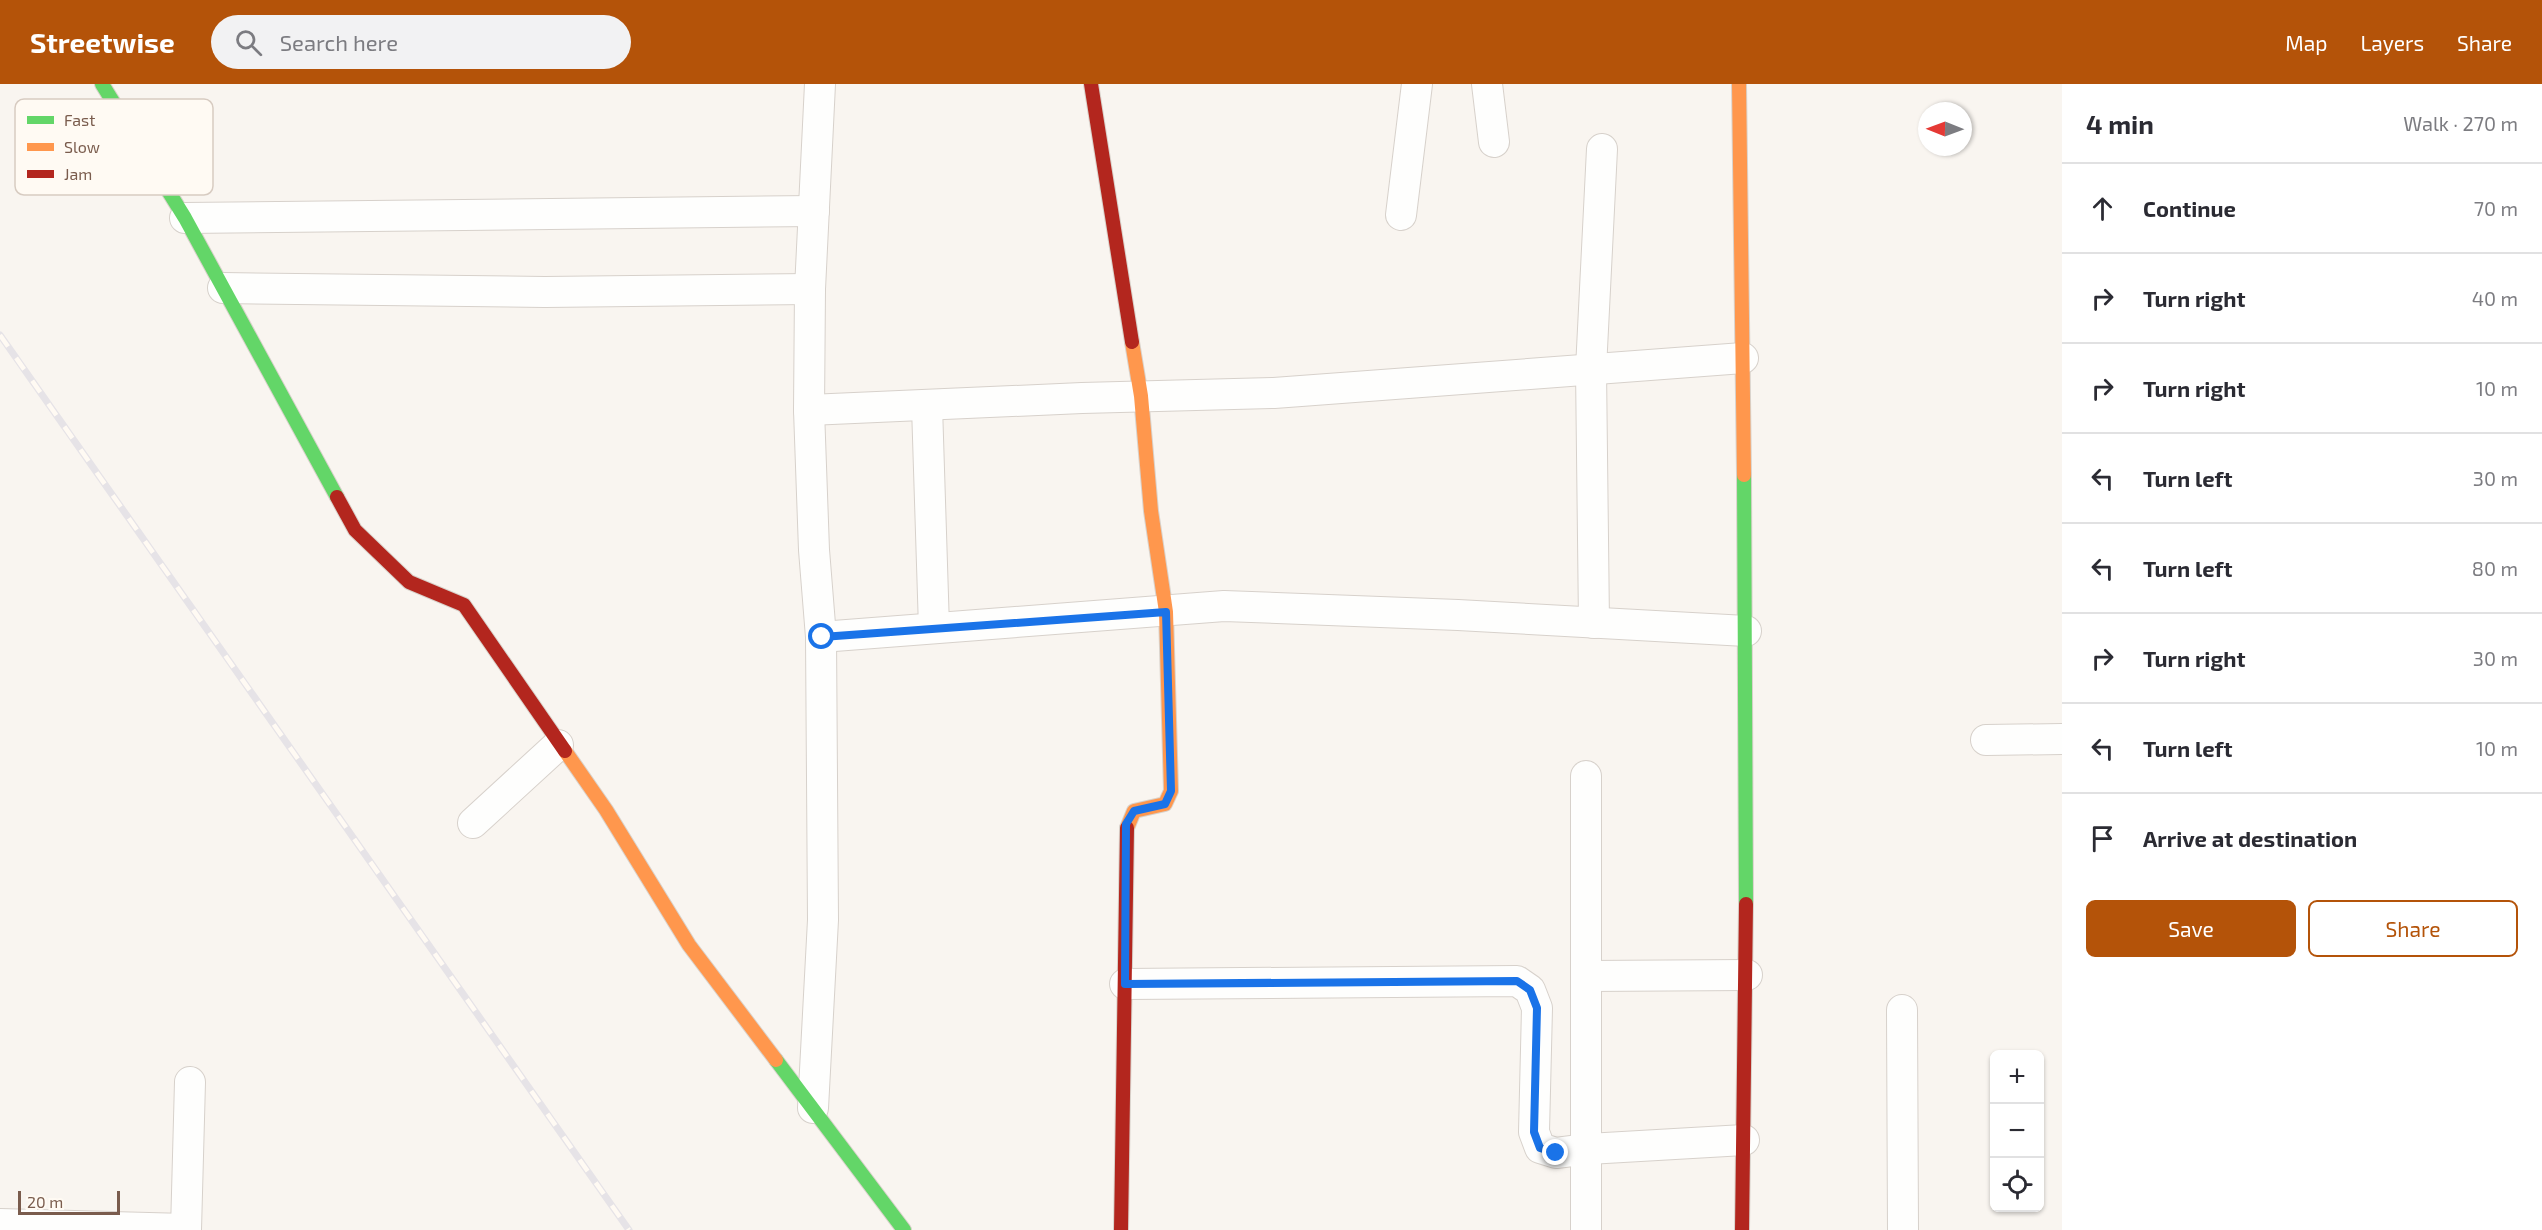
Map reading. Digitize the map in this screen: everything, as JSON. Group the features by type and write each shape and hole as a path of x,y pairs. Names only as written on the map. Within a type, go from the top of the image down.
{"street":[{"path":"102,84 111,99"},
{"path":"813,1108 823,920 822,637 814,550 809,410 810,289 820,84"},
{"path":"1091,84 1141,396 1151,511 1166,612 1171,791 1165,804 1134,811 1126,824 1121,1230"},
{"path":"1401,215 1417,84"},
{"path":"1487,84 1494,142"},
{"path":"1739,84 1746,631 1747,975 1742,1230"},
{"path":"1594,623 1591,369 1602,149"},
{"path":"171,195 355,530 409,582 464,605 558,745 606,810 688,945 904,1230"},
{"path":"185,218 814,210"},
{"path":"223,288 533,292 810,289"},
{"path":"809,410 1141,396 1274,393 1743,358"},
{"path":"927,406 934,628"},
{"path":"822,637 1224,606 1746,631"},
{"path":"1986,740 2062,739"},
{"path":"473,823 558,745"},
{"path":"1586,776 1588,1149 1586,1230"},
{"path":"1587,976 1747,975"},
{"path":"1125,984 1517,981 1530,990 1537,1008 1534,1132 1540,1148 1556,1153 1744,1140"},
{"path":"1902,1010 1903,1230"},
{"path":"0,1224 186,1230 190,1082"}],"railway":[{"path":"0,335 629,1230"}],"traffic: fast":[{"path":"102,84 111,99"},
{"path":"171,195 337,497"},
{"path":"1744,475 1746,904"},
{"path":"776,1060 904,1230"}],"traffic: slow":[{"path":"1739,84 1744,475"},
{"path":"1127,828 1134,811 1165,804 1171,791 1166,612 1151,511 1141,396 1132,342"},
{"path":"565,751 606,810 689,945 776,1060"}],"traffic: jam":[{"path":"1091,84 1132,342"},
{"path":"337,497 355,530 409,582 464,605 565,751"},
{"path":"1121,1230 1127,828"},
{"path":"1742,1230 1746,904"}],"route":[{"path":"822,637 1166,612 1171,791 1165,804 1134,811 1126,824 1125,984 1517,981 1530,990 1537,1008 1534,1132 1540,1148 1556,1153"}]}
